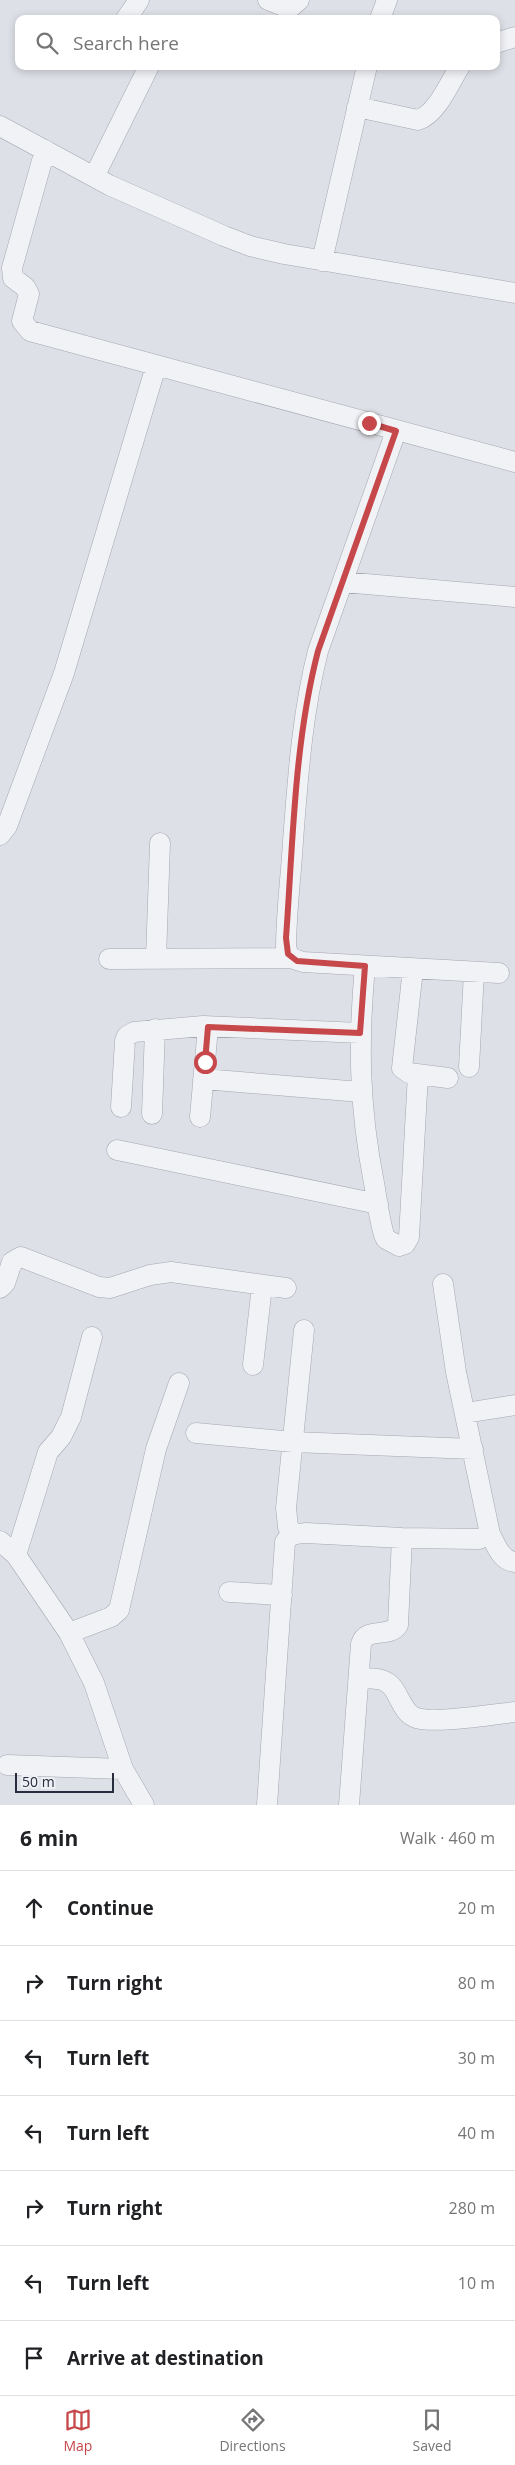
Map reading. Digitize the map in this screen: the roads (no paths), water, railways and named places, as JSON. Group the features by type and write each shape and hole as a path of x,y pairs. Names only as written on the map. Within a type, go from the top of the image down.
{"street":[{"path":"129,15 139,0"},
{"path":"268,0 286,7 291,7 299,0"},
{"path":"381,15 387,0"},
{"path":"500,42 515,37"},
{"path":"94,177 147,70"},
{"path":"322,260 366,70"},
{"path":"357,107 418,120 424,118 437,103 458,70"},
{"path":"0,126 94,177 250,246 515,293"},
{"path":"45,150 12,268 13,278 25,287 29,294 22,321 24,326 35,334 515,462"},
{"path":"0,835 7,826 64,673 156,366"},
{"path":"291,958 286,949 286,938 304,720 318,651 396,431"},
{"path":"343,582 515,597"},
{"path":"156,959 160,843"},
{"path":"109,959 291,958 303,962 499,973"},
{"path":"365,966 360,1033 361,1092 366,1143 386,1239 399,1246 405,1244 409,1237 418,1074"},
{"path":"413,969 402,1064 404,1071 448,1078"},
{"path":"469,1067 474,972"},
{"path":"121,1107 127,1036 134,1032 155,1029 208,1027 360,1033"},
{"path":"200,1117 208,1027"},
{"path":"152,1114 155,1029"},
{"path":"203,1079 361,1092"},
{"path":"116,1150 378,1204"},
{"path":"0,1288 5,1284 12,1262 20,1257 99,1288 110,1288 162,1272 286,1288"},
{"path":"443,1284 456,1372 490,1534 502,1556 507,1561 515,1562"},
{"path":"253,1365 262,1286"},
{"path":"294,1534 288,1527 286,1508 304,1330"},
{"path":"16,1555 48,1452 61,1437 71,1417 92,1337"},
{"path":"69,1633 111,1617 119,1610 156,1450 179,1383"},
{"path":"465,1413 515,1404"},
{"path":"196,1433 293,1442 473,1449"},
{"path":"266,1805 285,1542 288,1537 294,1534 479,1539 490,1534"},
{"path":"350,1805 363,1639 369,1634 393,1631 398,1626 402,1538"},
{"path":"0,1541 16,1555 69,1633 94,1683 123,1769 144,1805"},
{"path":"229,1592 282,1596"},
{"path":"359,1678 384,1680 393,1689 405,1709 417,1719 447,1719 515,1712"},
{"path":"7,1765 123,1769"}]}
